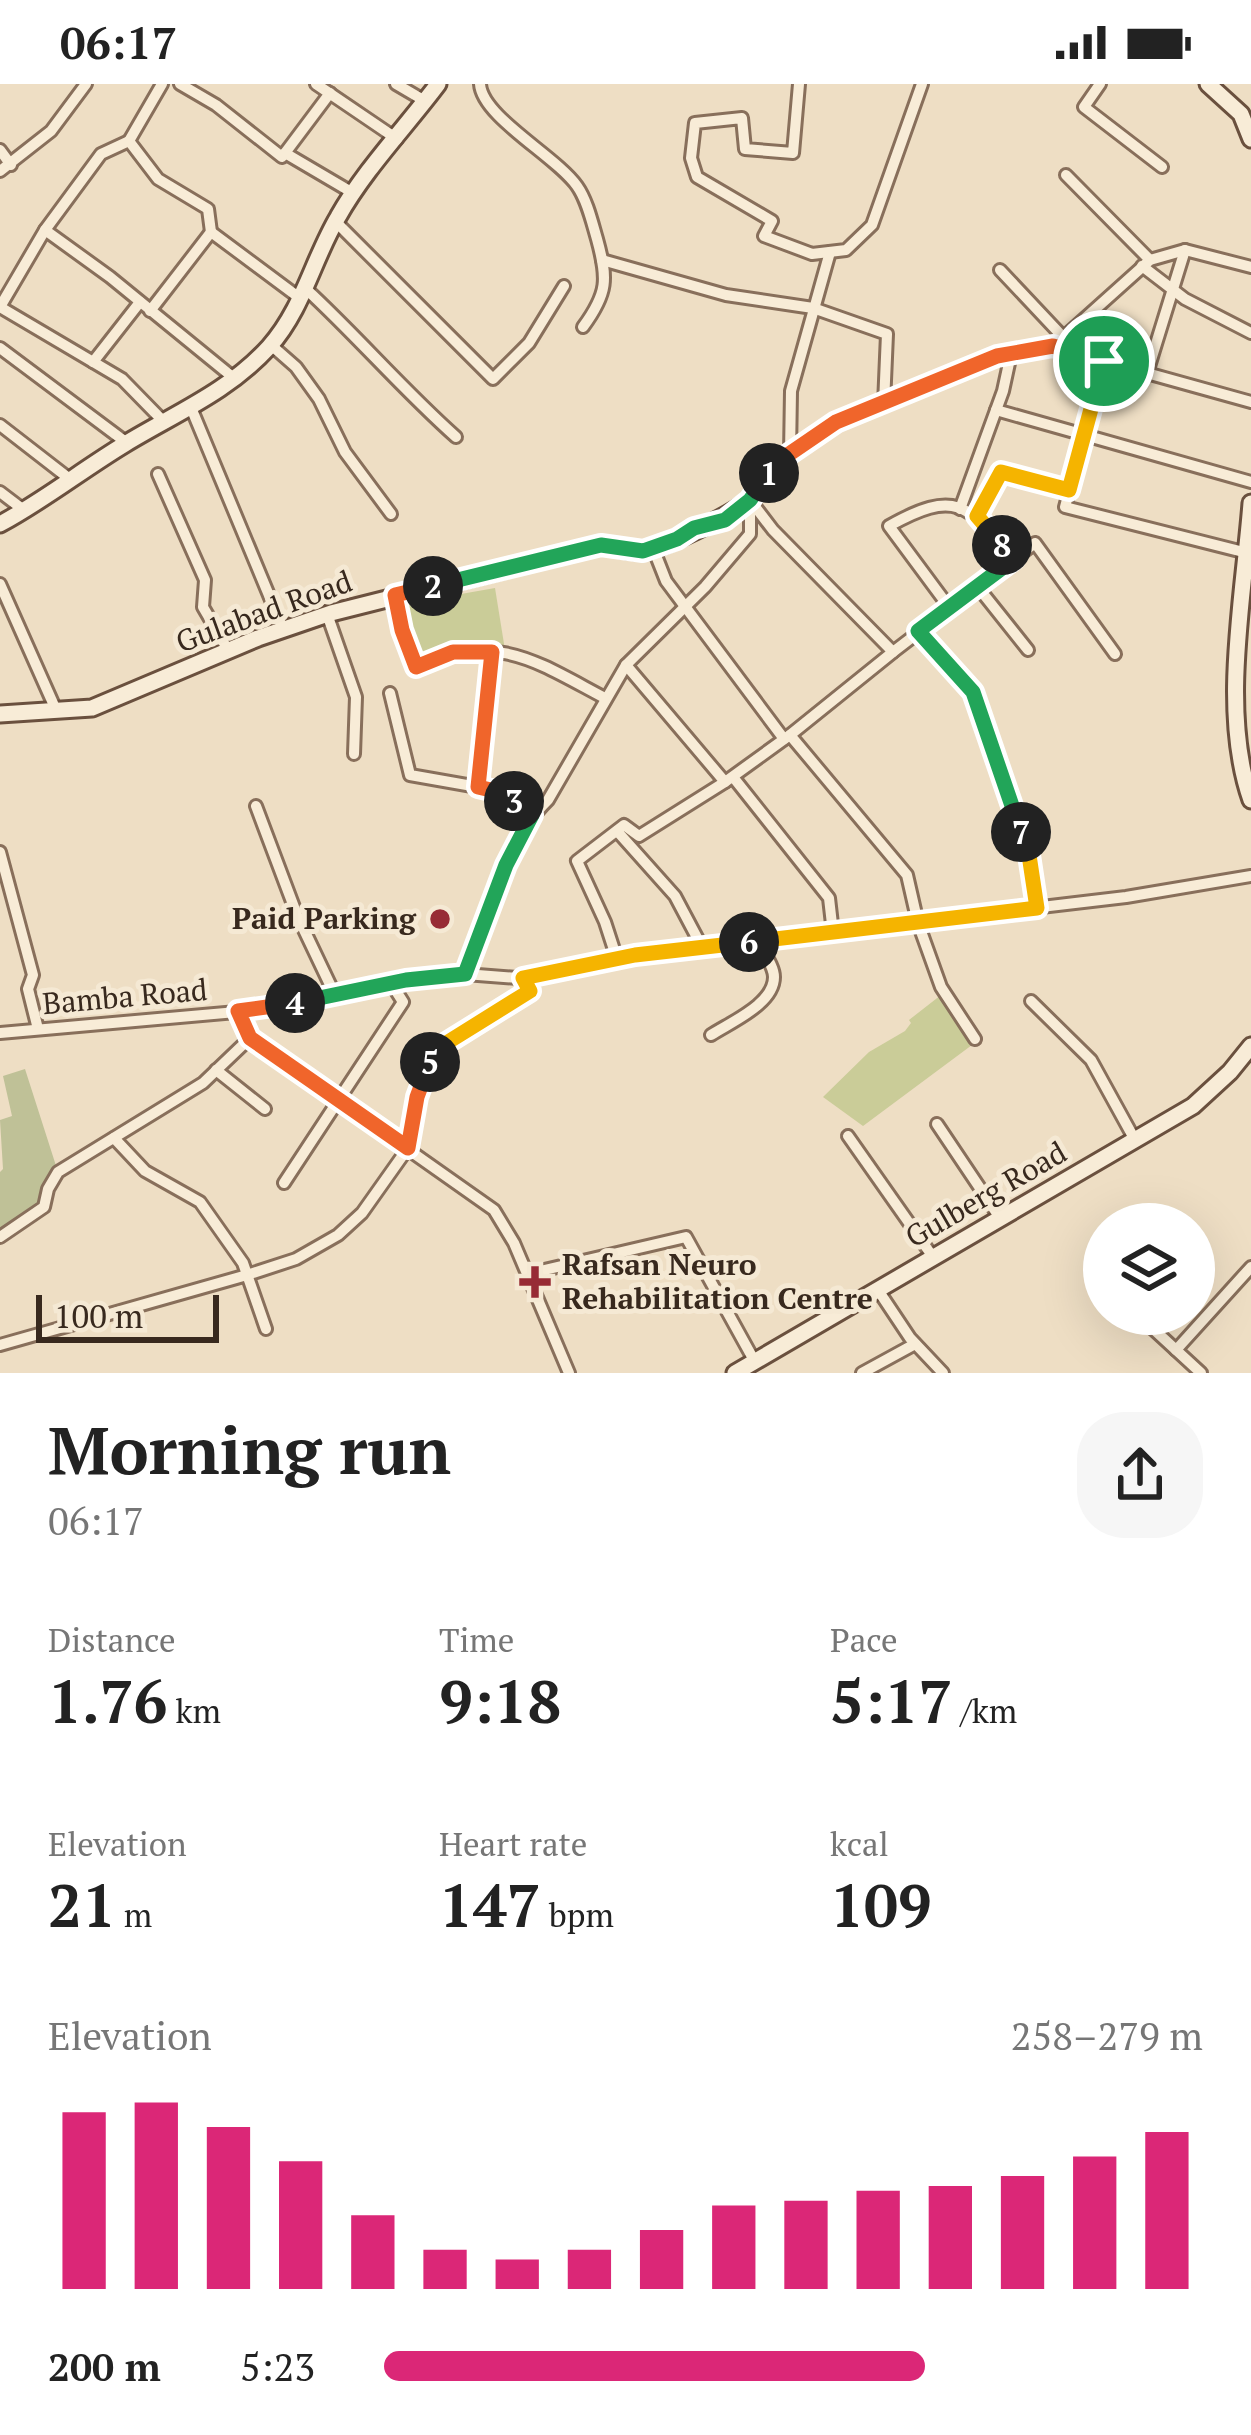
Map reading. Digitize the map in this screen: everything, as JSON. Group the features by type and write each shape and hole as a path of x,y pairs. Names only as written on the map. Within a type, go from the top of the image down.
{"street":[{"path":"0,150 6,168 51,130 86,84"},
{"path":"162,84 129,140 101,154 45,230 0,307 122,379 165,423"},
{"path":"316,84 397,139"},
{"path":"396,84 425,101"},
{"path":"0,524 127,443 191,410 236,379 272,344 303,294 352,193 437,84"},
{"path":"480,84 480,93 503,119 580,188 606,274 600,304 583,327"},
{"path":"799,84 793,153 745,149 742,118 694,123 691,158 697,177 772,221 764,236 812,254 846,250 872,226 922,84"},
{"path":"1100,84 1084,106 1162,167"},
{"path":"1208,84 1246,110 1251,139"},
{"path":"189,86 282,157 330,93"},
{"path":"129,140 158,179 208,209 211,232 362,341 402,388 455,437"},
{"path":"285,153 352,193"},
{"path":"1066,175 1171,289 1251,333"},
{"path":"335,221 494,379 530,343 564,286"},
{"path":"45,230 236,379"},
{"path":"93,362 211,232"},
{"path":"1147,373 1185,250"},
{"path":"465,974 506,865 532,815 548,800 626,665 686,607 750,534 750,500 776,463 836,422 1011,354 1058,342 1146,263 1185,250 1251,267"},
{"path":"790,454 791,391 830,252"},
{"path":"602,260 726,295 813,308 887,334 884,404"},
{"path":"1000,270 1058,342 1104,361 1251,403"},
{"path":"272,344 320,399 345,452 391,514"},
{"path":"0,348 127,443"},
{"path":"960,509 1011,354"},
{"path":"1104,361 1065,507 1249,554"},
{"path":"191,410 283,629"},
{"path":"996,410 1251,482"},
{"path":"0,425 71,480"},
{"path":"977,516 1001,472 1069,490"},
{"path":"158,474 205,580 203,607 228,650"},
{"path":"0,492 25,511"},
{"path":"750,500 773,530 893,652"},
{"name":"Gulabad Road","path":"0,714 92,709 228,650 327,614 601,545 643,551 725,520 750,500"},
{"path":"1251,503 1235,708 1251,800"},
{"path":"950,608 889,526 928,504 960,509 977,516 1014,559"},
{"path":"617,959 577,861 624,825 639,836 729,780 1035,543 1115,654"},
{"path":"653,548 666,581 787,737 907,874 941,987 975,1039"},
{"path":"0,584 56,710"},
{"path":"976,586 1028,650"},
{"path":"395,595 416,667 453,652 523,654 605,698"},
{"path":"327,614 356,698 354,754"},
{"path":"918,631 973,692 1029,855 1037,908"},
{"path":"478,787 492,652"},
{"path":"626,665 829,898 833,933"},
{"path":"391,693 410,776 504,793 532,815"},
{"path":"256,806 297,915 335,995"},
{"path":"617,831 675,896 702,947"},
{"path":"0,853 34,975 28,989 38,1029"},
{"name":"Bamba Road","path":"0,1033 238,1011 465,974 523,978 702,947 1037,908 1251,876"},
{"path":"711,1036 766,998 773,971 758,941"},
{"path":"0,1345 247,1275 296,1259 338,1235 362,1213 408,1148 417,1097 440,1047 530,991 523,978"},
{"path":"284,1183 403,1002 392,983"},
{"path":"1031,1000 1091,1060 1136,1140"},
{"path":"238,1011 250,1038 494,1210 569,1373"},
{"path":"0,1237 44,1207 58,1172 203,1083 250,1038"},
{"name":"Gulberg Road","path":"735,1373 1193,1106 1251,1046"},
{"path":"216,1070 265,1109"},
{"path":"938,1124 1000,1218"},
{"path":"848,1136 933,1257"},
{"path":"114,1138 145,1171 200,1202 247,1275 266,1329"},
{"path":"527,1274 686,1237 755,1362"},
{"path":"1176,1350 1251,1267"},
{"path":"878,1290 913,1341 943,1373"},
{"path":"1160,1335 1202,1373"},
{"path":"862,1373 913,1341"}],"green space":[{"path":"495,588 505,650 407,667 393,606"},
{"path":"941,995 976,1042 863,1126 823,1097 869,1052 905,1031 909,1020"},
{"path":"25,1069 58,1172 44,1207 0,1235 0,1120 12,1116 3,1076"}],"place":[{"name":"Paid Parking","path":"440,919"},
{"name":"Rafsan Neuro Rehabilitation Centre","path":"535,1282"}],"route":[{"path":"1053,346 1104,361 1069,490 1001,472 977,516 1014,559 918,631 973,692 1029,855 1037,908 635,955 523,978 530,991 440,1047 417,1097 408,1148 250,1038 238,1011 465,974 506,865 532,815 504,793 478,787 492,652 453,652 416,667 395,595 601,545 643,551 725,520 750,500 776,463 836,422 997,356 1053,346"}]}
